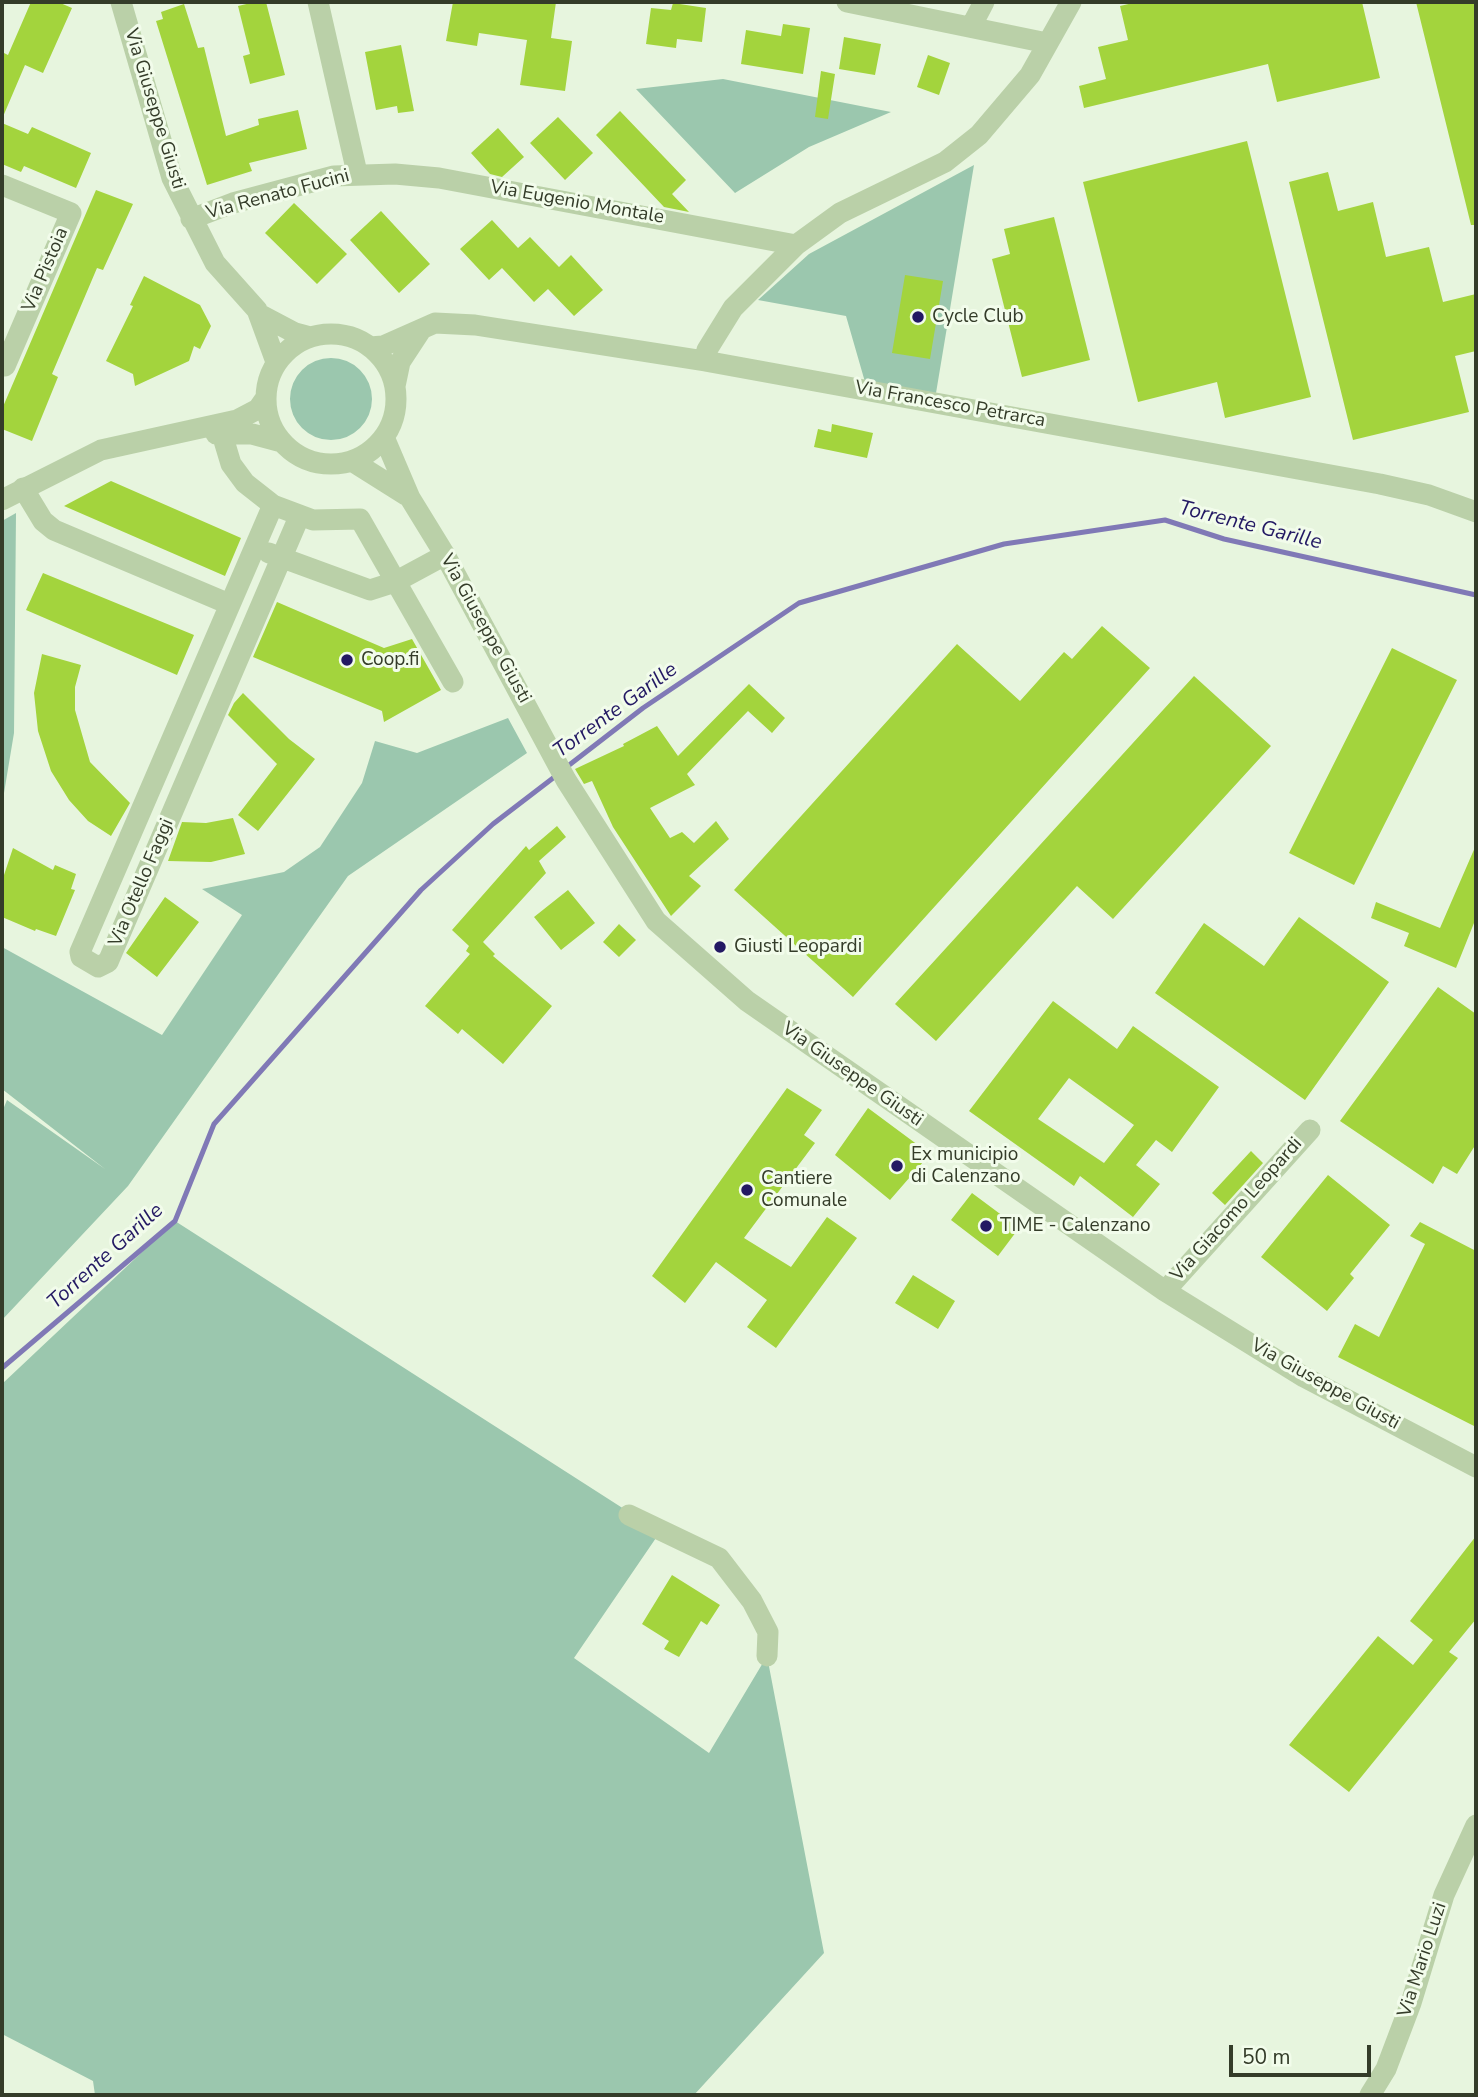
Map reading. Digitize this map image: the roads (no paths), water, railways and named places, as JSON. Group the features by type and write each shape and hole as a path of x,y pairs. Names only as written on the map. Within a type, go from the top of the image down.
{"street":[{"name":"Via Renato Fucini","path":"191,219 233,203 334,176 358,173 318,2"},
{"path":"847,2 905,7 971,27 1047,43"},
{"path":"971,27 984,2"},
{"path":"705,361 707,350 733,308 796,245 840,213 945,162 999,115 1030,75 1071,2"},
{"name":"Via Giuseppe Giusti","path":"127,3 172,178 215,263 259,314 276,362"},
{"name":"Via Eugenio Montale","path":"358,173 439,178 796,245"},
{"name":"Via Pistoia","path":"2,185 71,213 3,366"},
{"name":"Via Giuseppe Giusti","path":"259,314 295,333 310,337 341,334 370,347"},
{"name":"Via Francesco Petrarca","path":"370,347 383,346 435,323 463,323 705,361 1380,484 1429,495 1476,512"},
{"path":"352,461 370,451 384,438 396,404 395,386 400,362 421,330"},
{"path":"282,442 267,414 265,399 268,380 276,362 286,351 310,337"},
{"path":"370,347 389,368 395,386"},
{"path":"2,500 101,450 237,421 258,409 265,399"},
{"path":"186,433 252,434 282,442"},
{"path":"222,434 231,464 245,483 273,505 299,517 326,522 359,519 453,682"},
{"name":"Via Giuseppe Giusti","path":"384,438 410,498 445,555 566,780 656,921 747,1001 1164,1291 1304,1377 1476,1467"},
{"name":"Via Giuseppe Giusti","path":"282,442 302,458 327,464 352,461 379,475 410,498"},
{"path":"23,488 43,521 54,530 229,604"},
{"name":"Via Otello Faggi","path":"273,505 80,952 81,957 98,967 108,962 299,517"},
{"path":"255,546 370,590 395,582 445,555"},
{"path":"206,661 231,671"},
{"name":"Via Giacomo Leopardi","path":"1164,1291 1310,1129"},
{"path":"629,1515 719,1559 752,1601 768,1632 767,1656"},
{"name":"Via Mario Luzi","path":"1370,2095 1386,2069 1411,2003 1444,1895 1476,1825"}],"waterway":[{"name":"Torrente Garille","path":"564,769 643,708 799,603 1004,544 1165,520 1224,539 1476,595"},
{"name":"Torrente Garille","path":"2,1368 175,1221 214,1124 421,890 493,824 557,775"}],"place":[{"name":"Cycle Club","path":"918,317"},
{"name":"Coop.fi","path":"347,660"},
{"name":"Giusti Leopardi","path":"720,947"},
{"name":"Ex municipio di Calenzano","path":"897,1166"},
{"name":"Cantiere Comunale","path":"747,1190"},
{"name":"TIME - Calenzano","path":"986,1226"}]}
